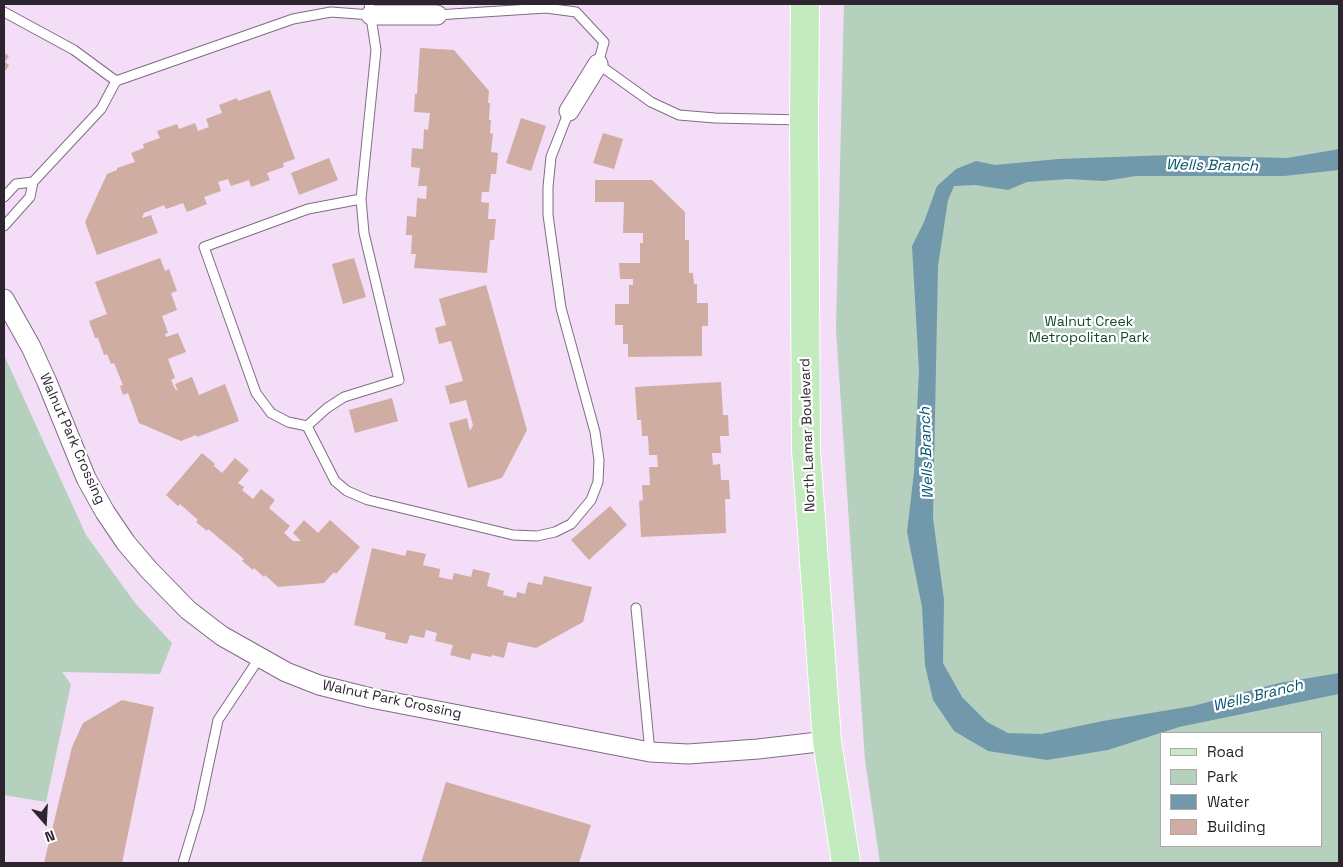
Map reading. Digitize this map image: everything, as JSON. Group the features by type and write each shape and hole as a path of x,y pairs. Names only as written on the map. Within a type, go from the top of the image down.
{"main road":[{"name":"North Lamar Boulevard","path":"805,4 806,450 827,741 846,863"}],"street":[{"path":"370,9 437,15"},
{"path":"569,111 598,64"},
{"name":"Walnut Park Crossing","path":"4,299 47,382 86,478 105,512 126,542 149,570 188,610 222,636 286,672 319,685 371,698 650,752 688,754 758,749 827,741"}],"lane":[{"path":"437,15 546,8 576,12 604,42 598,64 651,102 678,115 715,118 804,120"},
{"path":"4,226 30,197 33,182 101,108 116,82 293,19 331,12 370,9 376,50 361,199 364,233 398,380 344,397 327,408 307,426"},
{"path":"4,12 74,50 116,82"},
{"path":"307,426 335,481 347,491 368,500 513,535 538,536 556,532 571,524 591,500 598,482 599,460 595,432 561,308 548,215 551,157 569,111"},
{"path":"4,197 16,184 33,182"},
{"path":"307,426 288,422 271,413 256,393 204,247 308,210 361,199"},
{"path":"636,608 650,752"},
{"path":"183,863 199,810 218,720 260,657"}],"green space":[{"name":"Walnut Creek Metropolitan Park","path":"844,4 1339,4 1339,863 880,863 865,760 836,329"},
{"path":"4,355 86,535 135,603 172,643 160,674 62,672 71,684 46,802 4,795"}],"water":[{"name":"Wells Branch","path":"1339,149 1339,170 1284,176 1136,176 1104,181 1068,179 1027,182 1008,190 975,185 954,186 948,200 938,266 933,518 944,600 943,663 962,697 987,722 1008,733 1041,734 1103,721 1193,706 1279,683 1339,673 1339,694 1179,727 1108,750 1047,760 988,751 954,731 933,700 925,665 922,607 907,532 914,472 919,371 912,246 924,222 937,186 956,169 976,161 995,165 1058,159 1170,155 1287,158"}],"building":[{"path":"420,48 454,50 489,91 490,133 493,134 491,152 498,153 496,174 491,174 489,192 482,192 481,202 489,203 488,219 496,219 494,240 490,240 487,273 414,268 416,254 411,254 412,235 406,235 407,216 416,217 417,198 426,199 427,186 418,186 420,168 411,167 412,148 423,149 424,129 428,130 430,113 414,112"},
{"path":"4,53 9,56 5,62 9,65 4,73"},
{"path":"270,90 295,159 283,163 284,167 267,173 270,180 251,187 249,180 231,186 228,179 218,182 221,191 204,197 207,204 187,212 183,203 166,209 164,205 144,213 142,218 151,215 158,233 97,255 85,222 107,174 117,170 117,168 135,162 131,153 144,148 143,144 160,138 157,131 177,124 179,129 195,123 198,131 209,127 206,119 222,113 219,105 237,98 238,101"},
{"path":"521,118 546,126 531,171 506,163"},
{"path":"603,133 623,139 614,169 593,163"},
{"path":"329,158 338,180 299,195 291,173"},
{"path":"595,180 652,180 685,212 685,240 689,240 689,273 693,273 694,284 697,284 697,303 708,303 708,326 702,326 702,356 628,357 628,344 623,344 623,325 615,325 615,304 629,304 629,285 633,285 633,279 620,279 619,263 640,263 640,243 643,243 643,233 623,233 624,202 595,202"},
{"path":"160,258 165,271 169,269 177,291 171,293 177,310 162,316 168,333 165,334 166,337 178,333 186,352 168,359 175,378 171,380 175,389 178,391 175,384 192,377 199,395 225,384 239,421 181,441 139,423 128,393 123,395 120,386 123,385 114,363 111,364 107,354 104,355 89,321 107,314 95,282"},
{"path":"354,258 366,297 343,304 332,264"},
{"path":"486,285 527,430 502,478 468,488 449,423 467,418 470,431 473,425 466,400 450,404 445,386 463,381 451,341 439,344 435,328 446,325 439,299"},
{"path":"721,382 723,415 728,415 729,436 720,436 721,453 712,453 713,465 720,464 721,480 729,480 730,499 725,499 726,533 641,537 639,501 643,500 642,485 650,485 649,467 658,467 657,455 649,455 648,436 642,436 641,420 637,420 635,387"},
{"path":"392,398 398,421 355,433 349,410"},
{"path":"202,453 222,473 235,458 249,470 238,483 244,487 242,490 253,499 261,489 275,500 269,508 290,526 284,533 293,541 301,541 293,533 304,520 318,533 330,520 360,547 336,574 334,572 324,583 278,587 265,575 264,577 242,561 244,559 208,529 207,531 196,522 198,520 180,504 178,506 166,495"},
{"path":"610,506 627,525 589,560 571,540"},
{"path":"372,548 405,556 407,550 426,554 423,565 440,569 439,577 452,580 454,573 471,577 473,569 490,573 487,586 504,591 503,595 516,598 517,592 525,594 528,582 542,585 544,576 592,587 583,622 536,648 508,642 504,658 472,653 470,660 450,655 453,645 435,641 437,633 426,630 424,638 410,635 407,644 385,639 386,633 354,625"},
{"path":"122,700 154,707 122,863 44,863 72,747 83,723"},
{"path":"446,782 591,825 579,863 421,863"}]}
